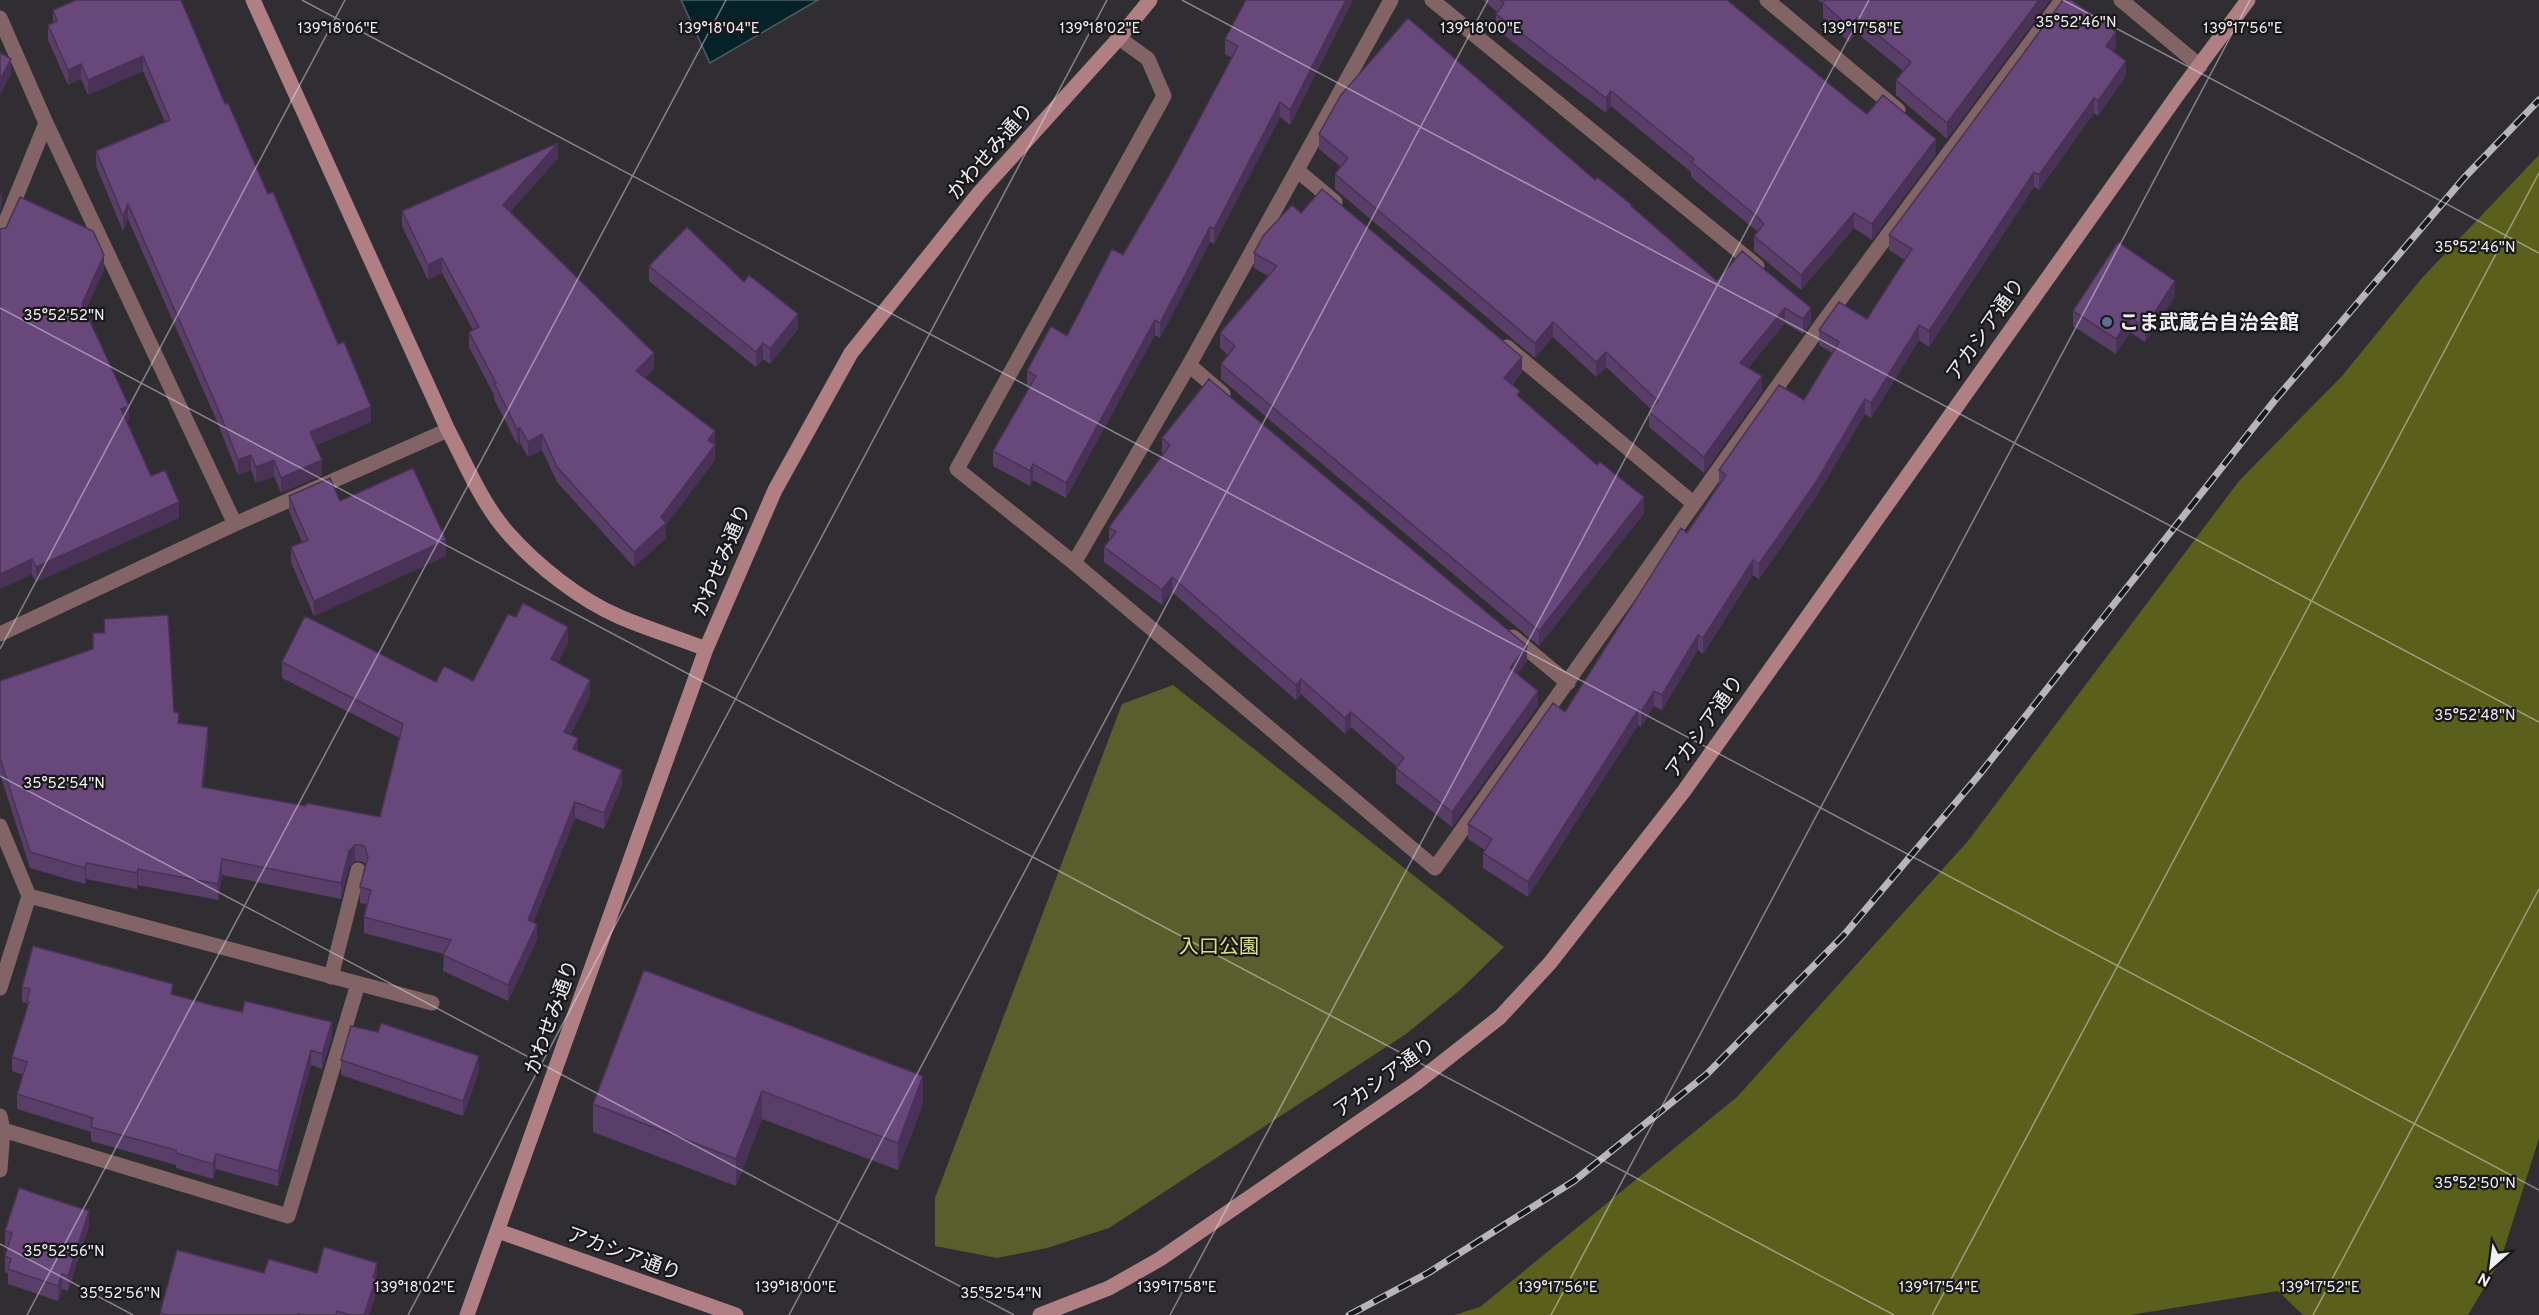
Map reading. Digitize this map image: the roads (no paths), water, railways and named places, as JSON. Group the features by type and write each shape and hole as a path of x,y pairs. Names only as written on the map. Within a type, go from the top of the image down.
{"street":[{"path":"253,0 448,430 478,487 506,531 538,563 573,590 618,616 706,649"},
{"name":"かわせみ通り","path":"467,1315 706,649 774,490 851,353 979,193 1119,38 1150,0"},
{"path":"1074,563 1189,365 1391,0"},
{"path":"1432,0 1769,276"},
{"path":"1767,0 1912,122"},
{"path":"1119,38 1148,59 1164,96 957,469 1074,563 1435,868 1568,683 1819,317 1944,148 2062,0"},
{"path":"2121,0 2200,66"},
{"name":"アカシア通り","path":"1040,1315 1109,1288 1180,1246 1416,1083 1500,1017 1550,963 1684,791 2248,0"},
{"path":"0,18 46,123 235,524"},
{"path":"0,236 46,123"},
{"path":"1298,171 1342,209"},
{"path":"1495,337 1693,503"},
{"path":"1189,365 1234,403"},
{"path":"0,634 235,524 448,430"},
{"path":"1505,630 1568,683"},
{"path":"0,826 29,896 0,988"},
{"path":"331,976 358,870"},
{"path":"29,896 432,1003"},
{"path":"0,1170 2,1123 288,1216 358,984"},
{"name":"アカシア通り","path":"498,1231 736,1315"}],"water":[{"path":"681,0 818,0 710,63"}],"railway":[{"path":"1349,1315 1428,1273 1574,1181 1707,1074 1844,935 1979,775 2275,400 2464,178 2539,100"}],"place":[{"name":"こま武蔵台自治会館","path":"2107,322"}],"park label":[{"name":"入口公園","path":"1219,946"}]}
